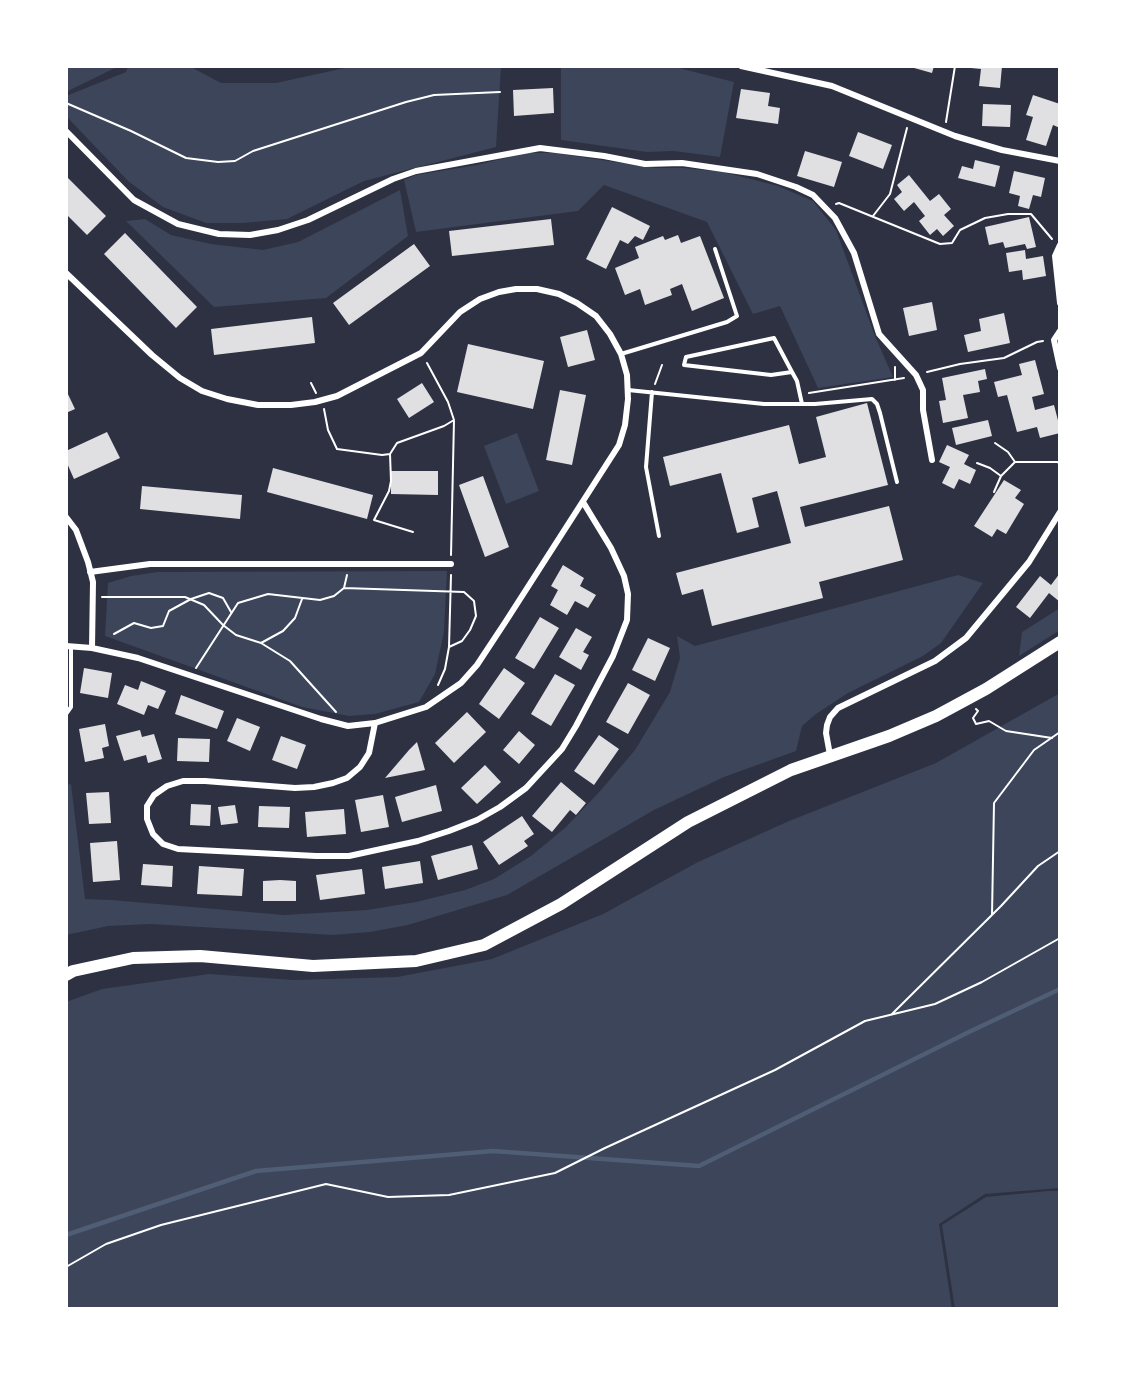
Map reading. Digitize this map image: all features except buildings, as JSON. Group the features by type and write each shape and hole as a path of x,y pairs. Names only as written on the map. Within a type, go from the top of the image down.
{"main road":[{"path":"66,975 73,971 133,958 200,956 313,966 416,961 483,945 561,904 688,822 791,770 918,724 961,703 1060,642"}],"street":[{"path":"741,66 832,86 944,132 1002,150 1060,161"},
{"path":"66,131 134,200 178,224 219,234 250,235 278,230 308,220 393,179 416,171 540,148 645,164 682,163 756,174 796,187 813,195 835,218 854,254 879,334 916,375 923,390 923,410 932,460"},
{"path":"1059,246 1055,256 1060,303"},
{"path":"66,273 152,355 180,378 202,391 258,405 291,405 338,396 421,352 460,312 489,296 516,289 559,294 596,316 610,334 621,354 627,375 625,425 619,445 477,665 461,683 426,707 375,723 348,726 138,658 92,648 69,646"},
{"path":"1060,331 1054,340 1060,368"},
{"path":"375,723 369,753 360,767 347,777 333,783 296,788 183,781 167,786 154,795 147,806 147,819 153,834 163,844 178,849 349,856 418,841 449,831 493,812 526,788 562,749 576,726 613,656 627,620 628,594 624,576 611,548 583,502"},
{"path":"830,755 827,725 830,717 838,708 935,661 966,638 1029,562 1060,512"},
{"path":"66,517 76,530 90,572 93,597 92,648"},
{"path":"90,572 150,564 451,564"}],"lane":[{"path":"621,354 727,322 737,316 715,249"},
{"path":"792,372 771,375 684,364 686,357 774,338 792,372 802,404"},
{"path":"627,390 764,405 872,399 877,404 880,413 897,482"},
{"path":"652,392 646,467 659,536"},
{"path":"66,714 71,707 69,646"}],"path":[{"path":"712,66 741,66"},
{"path":"944,132 955,66"},
{"path":"66,103 186,158 218,162 235,161 253,151 434,95 500,92"},
{"path":"873,217 890,194 910,119"},
{"path":"824,206 839,203 939,244 952,243 960,230 985,218 1031,214 1059,246"},
{"path":"799,393 812,393 916,375 960,364 1004,358 1037,342 1054,340"},
{"path":"421,352 448,402 454,420 449,647 445,669 437,686"},
{"path":"652,392 662,365"},
{"path":"323,407 328,430 337,449 390,454"},
{"path":"413,532 374,520 389,490 390,454 397,443 444,426 454,420"},
{"path":"995,443 1008,452 1016,462"},
{"path":"994,492 1001,476 1016,462 1060,463"},
{"path":"977,464 1001,476"},
{"path":"191,675 238,603 268,594 320,600 334,596 344,588 350,564"},
{"path":"344,588 464,592 474,601 476,616 462,641 449,647"},
{"path":"114,634 134,623 151,628 163,626 169,611 191,599 209,593 223,598 232,613"},
{"path":"93,597 185,597 204,604 223,626 236,635 261,643 290,661 348,726"},
{"path":"261,643 284,631 295,618 303,598"},
{"path":"961,703 968,711 976,708 978,711 973,718 976,724 989,721 1006,731 1052,738"},
{"path":"992,915 994,803 1034,750 1060,732"},
{"path":"891,1015 1038,866 1060,851"},
{"path":"66,1267 106,1244 161,1226 326,1184 388,1197 450,1195 555,1173 775,1070 865,1021 935,1004 982,982 1060,938"}],"shaded area":[{"path":"66,66 119,66 66,92"},
{"path":"128,66 189,66 221,83 276,83 354,66 501,66 496,147 364,181 287,219 243,223 206,223 163,207 128,181 66,116 66,96 126,72"},
{"path":"561,66 671,66 734,82 720,157 674,151 647,152 561,140"},
{"path":"525,153 554,153 656,168 723,172 778,186 813,201 836,230 875,336 893,377 818,388 780,306 753,314 707,222 604,185 578,211 416,232 404,180 416,175 477,165"},
{"path":"400,190 408,236 326,298 214,307 126,221 145,219 171,235 211,244 263,250 298,242"},
{"path":"517,433 539,491 506,504 484,446"},
{"path":"447,571 444,632 435,674 419,702 375,714 349,716 302,707 105,636 108,583 131,576 157,572"},
{"path":"958,575 983,583 941,643 923,656 848,693 816,714 802,726 796,751 724,777 654,810 507,895 408,925 370,932 333,935 151,924 108,926 66,935 66,785 71,784 85,899 284,915 367,910 416,902 465,890 494,879 531,856 566,827 635,750 670,692 680,658 677,636 695,646"},
{"path":"1060,608 1060,630 1019,656 1022,632"},
{"path":"1060,693 1060,1188 985,1194 939,1224 952,1309 66,1309 66,1002 102,989 209,974 293,980 397,977 492,959 603,914 698,862 789,821 936,763"},
{"path":"1060,1191 1060,1309 955,1309 942,1225 986,1197"}],"waterway":[{"path":"66,1235 256,1171 493,1151 699,1166 1060,989"}]}
